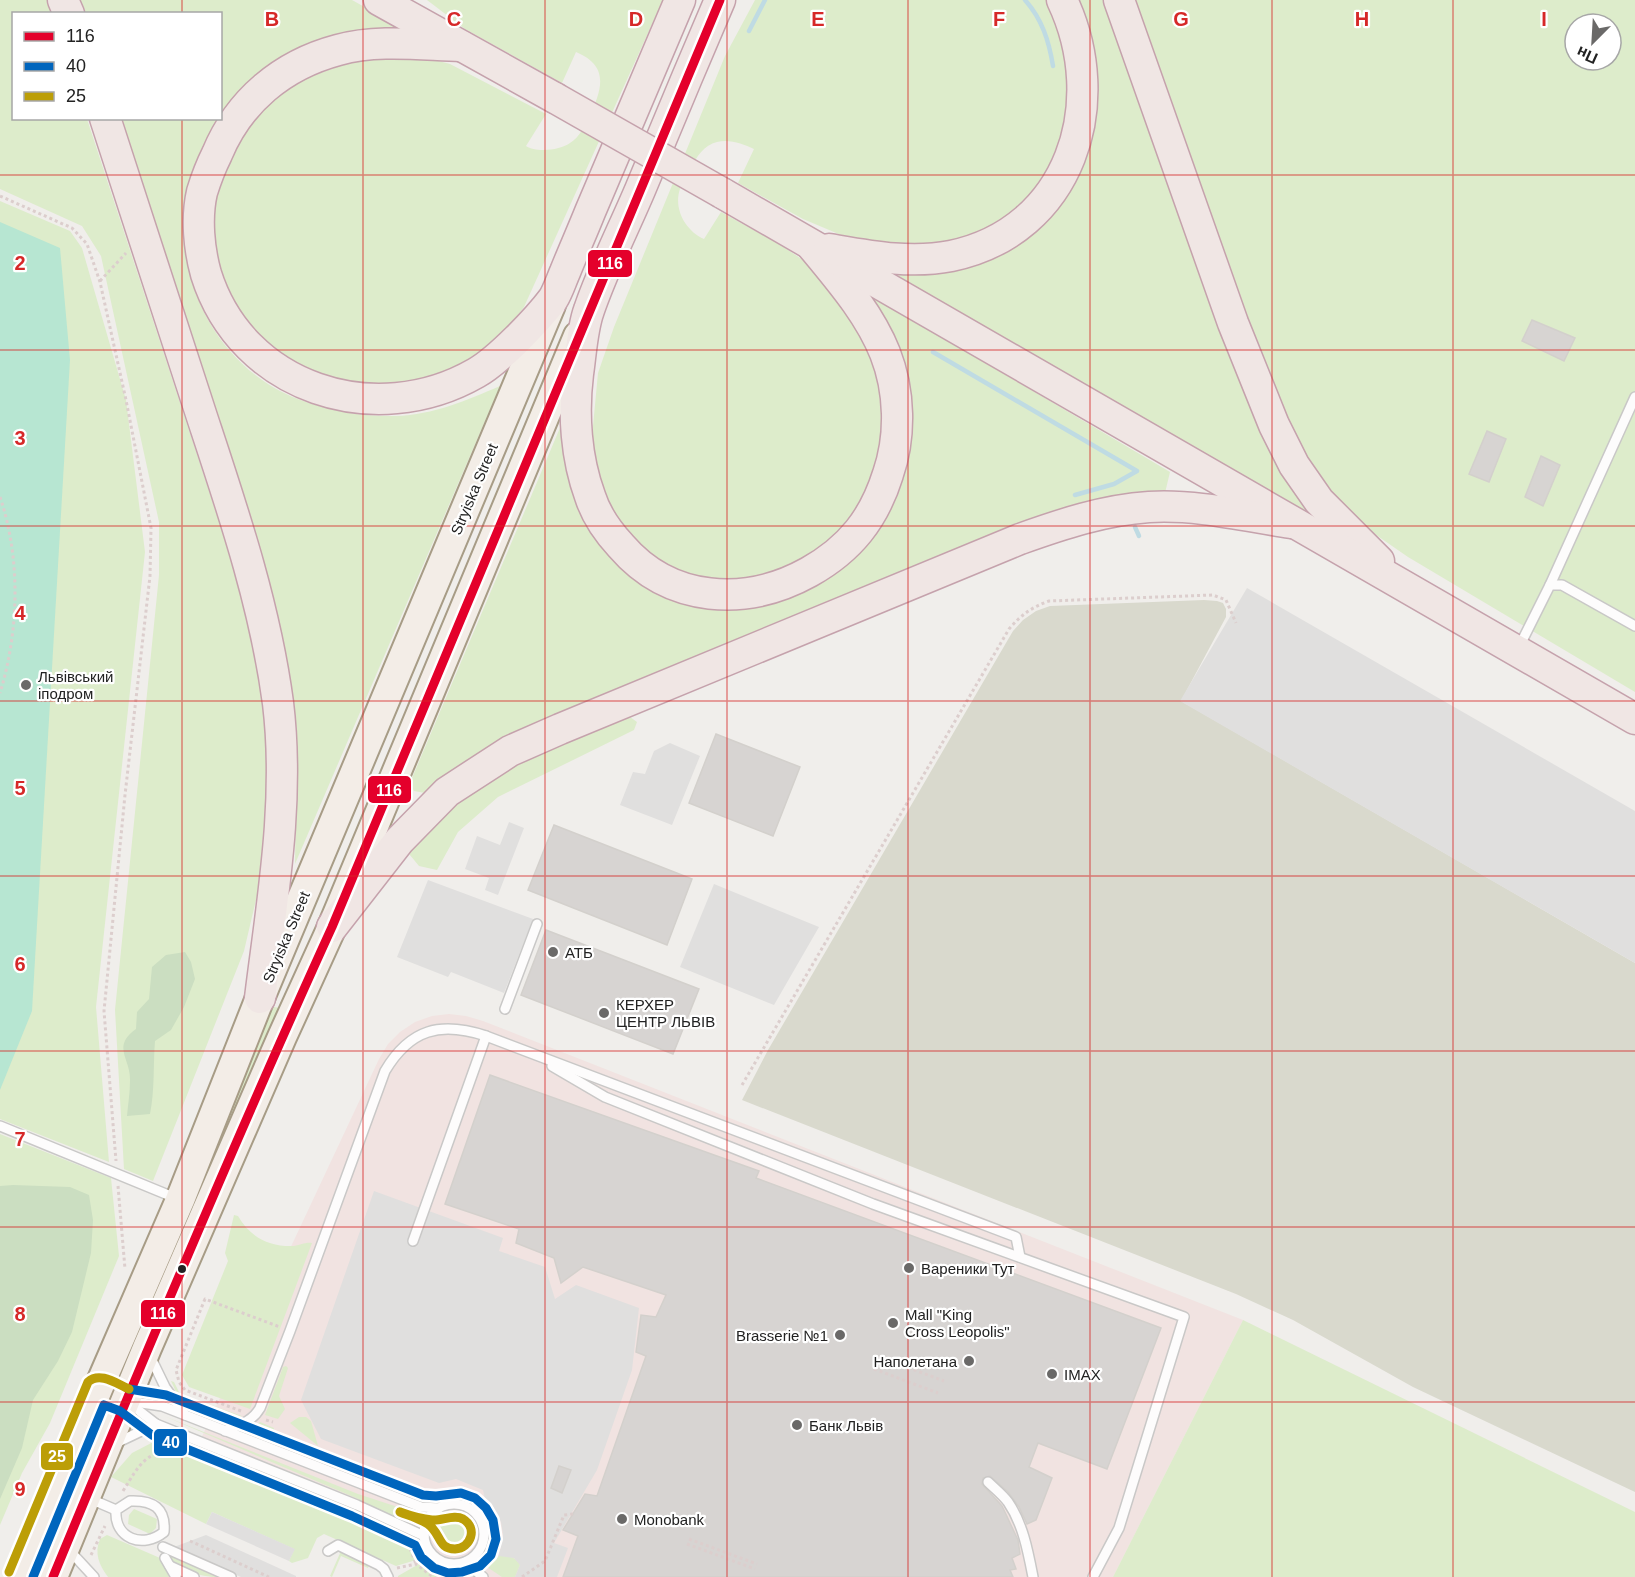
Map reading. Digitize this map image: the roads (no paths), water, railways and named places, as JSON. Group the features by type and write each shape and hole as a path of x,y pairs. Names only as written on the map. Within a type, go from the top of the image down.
{"highway":[{"path":"379,0 722,193 1291,523 1635,719"},
{"path":"412,0 461,46"},
{"path":"731,0 715,12 588,312 578,376 575,422 580,459 590,497 608,531 631,558 651,573 675,585 701,593 728,595 753,593 786,584 818,566 850,543 868,520 882,495 894,458 898,423 895,390 885,353 849,291 812,246"},
{"path":"812,246 888,259 922,260 952,256 975,249 997,238 1036,211 1050,193 1068,162 1077,137 1083,109 1084,85 1080,50 1071,18 1062,0"},
{"path":"1119,0 1233,323 1258,386 1294,465 1319,501 1407,589"},
{"path":"461,46 377,44 337,50 277,79 248,101 232,122 220,146 202,195 199,231 204,265 213,295 230,325 272,366 300,383 330,394 361,398 397,398 434,391 478,372 514,341 554,297 680,1"},
{"path":"106,120 247,555 267,640 278,705 282,779 278,848 260,998"},
{"path":"332,927 399,841 447,792 510,751 560,729 1020,539 1073,521 1150,507 1204,510 1291,523"}],"main road":[{"name":"Stryiska Street","path":"20,1577 180,1200 260,998 554,297"},
{"path":"53,1577 147,1348 332,927 588,312"},
{"path":"98,1389 126,1401"}],"lane":[{"path":"1516,652 1550,585 1635,397"},
{"path":"1550,585 1562,585 1635,626"},
{"path":"504,1009 537,924"},
{"path":"225,1431 255,1416 290,1331 384,1071 394,1055 409,1041 427,1032 447,1028 468,1030 486,1036 1016,1237 1020,1257"},
{"path":"413,1241 486,1036"},
{"path":"530,1053 605,1097 873,1204 1184,1317 1119,1528 1093,1577"},
{"path":"0,1126 180,1200"},
{"path":"147,1348 165,1387 185,1415"},
{"path":"126,1401 162,1406 421,1507 439,1508 454,1504 462,1505 475,1513 479,1519 483,1541 476,1554 465,1562 457,1564 441,1562 429,1551 424,1536 427,1520 439,1508"},
{"path":"126,1401 156,1424 357,1505 424,1536"},
{"path":"107,1448 156,1424"},
{"path":"988,1482 1006,1500 1017,1516 1034,1577"},
{"path":"87,1497 114,1509"},
{"path":"130,1501 151,1503 164,1515 164,1532 151,1540 135,1540 119,1527 114,1509 130,1501"},
{"path":"328,1551 338,1545 379,1565 388,1577"},
{"path":"66,1547 94,1577"},
{"path":"163,1547 231,1577"},
{"path":"177,1577 168,1562 194,1577"},
{"path":"465,1562 483,1577"}],"waterway":[{"path":"749,31 765,0"},
{"path":"1025,0 1044,31 1053,66"},
{"path":"933,352 1137,471 1114,484 1075,495"},
{"path":"1135,527 1139,536"}],"place":[{"name":"Львівський іподром","path":"26,685"},
{"name":"АТБ","path":"553,952"},
{"name":"КЕРХЕР ЦЕНТР ЛЬВІВ","path":"604,1013"},
{"name":"Вареники Тут","path":"909,1268"},
{"name":"Mall \"King Cross Leopolis\"","path":"893,1323"},
{"name":"Brasserie №1","path":"840,1335"},
{"name":"Наполетана","path":"969,1361"},
{"name":"IMAX","path":"1052,1374"},
{"name":"Банк Львів","path":"797,1425"},
{"name":"Monobank","path":"622,1519"}]}
